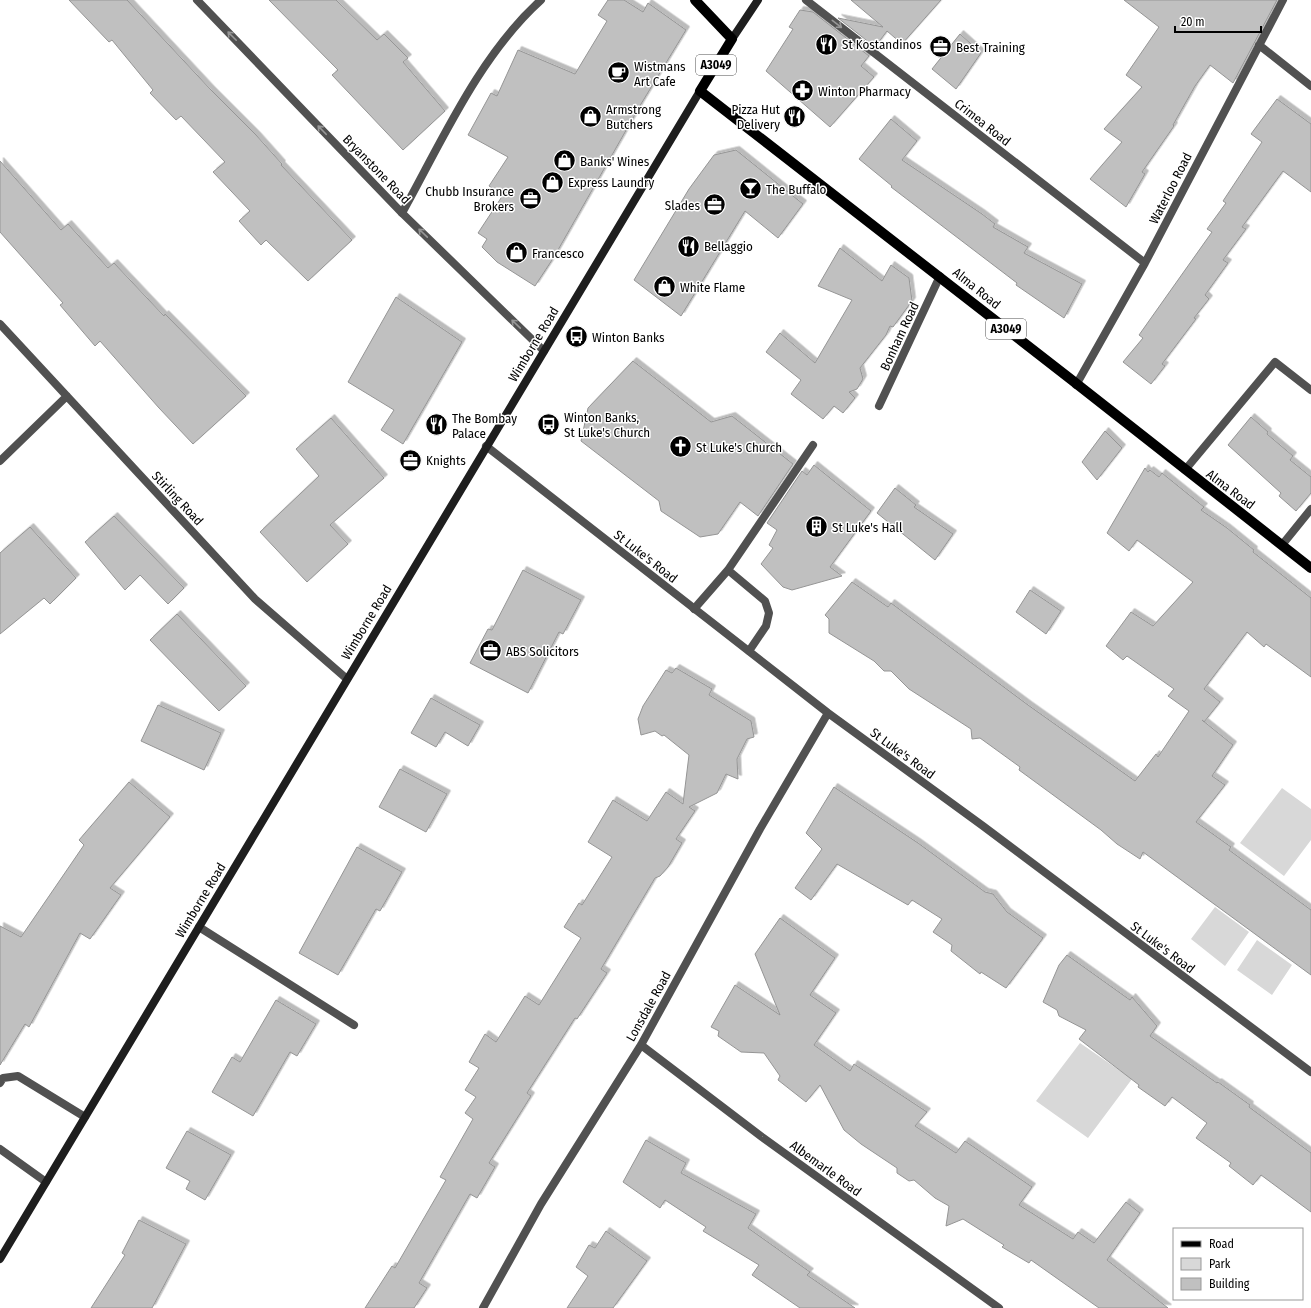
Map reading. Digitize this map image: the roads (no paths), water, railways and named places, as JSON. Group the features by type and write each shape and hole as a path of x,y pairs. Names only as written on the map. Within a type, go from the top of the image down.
{"main road":[{"name":"A3049","path":"695,0 732,39"},
{"name":"Wimborne Road","path":"700,91 732,39"},
{"name":"Alma Road","path":"700,91 940,276 1076,385 1311,568"}],"street":[{"name":"Bryanstone Road","path":"197,0 402,213 544,351"},
{"path":"402,213 485,65 532,8 541,0"},
{"name":"Wimborne Road","path":"732,39 758,0"},
{"name":"Crimea Road","path":"806,0 1144,263"},
{"name":"Waterloo Road","path":"1076,385 1144,263 1283,0"},
{"path":"1259,45 1311,86"},
{"name":"Wimborne Road","path":"0,1259 700,91"},
{"name":"Bonham Road","path":"879,406 940,276"},
{"name":"Stirling Road","path":"0,324 255,598 347,679"},
{"path":"1185,470 1275,362 1311,390"},
{"path":"0,462 66,396"},
{"path":"694,609 728,570 813,445"},
{"name":"St Luke's Road","path":"486,446 828,713 983,826 1311,1072"},
{"path":"1282,545 1311,509"},
{"path":"728,570 764,601 769,613 766,626 749,651"},
{"name":"Lonsdale Road","path":"483,1308 541,1204 641,1045 760,829 828,713"},
{"path":"199,927 354,1025"},
{"name":"Albemarle Road","path":"641,1045 762,1137 999,1308"},
{"path":"0,1083 3,1078 18,1076 85,1117"},
{"path":"0,1149 46,1182"}],"place":[{"name":"St Kostandinos","path":"827,44"},
{"name":"Best Training","path":"940,47"},
{"name":"Wistmans Art Cafe","path":"618,73"},
{"name":"Winton Pharmacy","path":"803,91"},
{"name":"Armstrong Butchers","path":"591,116"},
{"name":"Pizza Hut Delivery","path":"795,116"},
{"name":"Banks' Wines","path":"565,161"},
{"name":"Express Laundry","path":"552,182"},
{"name":"The Buffalo","path":"751,189"},
{"name":"Chubb Insurance Brokers","path":"530,198"},
{"name":"Slades","path":"715,205"},
{"name":"Bellaggio","path":"689,246"},
{"name":"Francesco","path":"516,253"},
{"name":"White Flame","path":"664,287"},
{"name":"Winton Banks","path":"576,337"},
{"name":"Winton Banks, St Luke's Church","path":"548,424"},
{"name":"The Bombay Palace","path":"437,425"},
{"name":"St Luke's Church","path":"680,447"},
{"name":"Knights","path":"411,460"},
{"name":"St Luke's Hall","path":"816,527"},
{"name":"ABS Solicitors","path":"491,651"}]}
